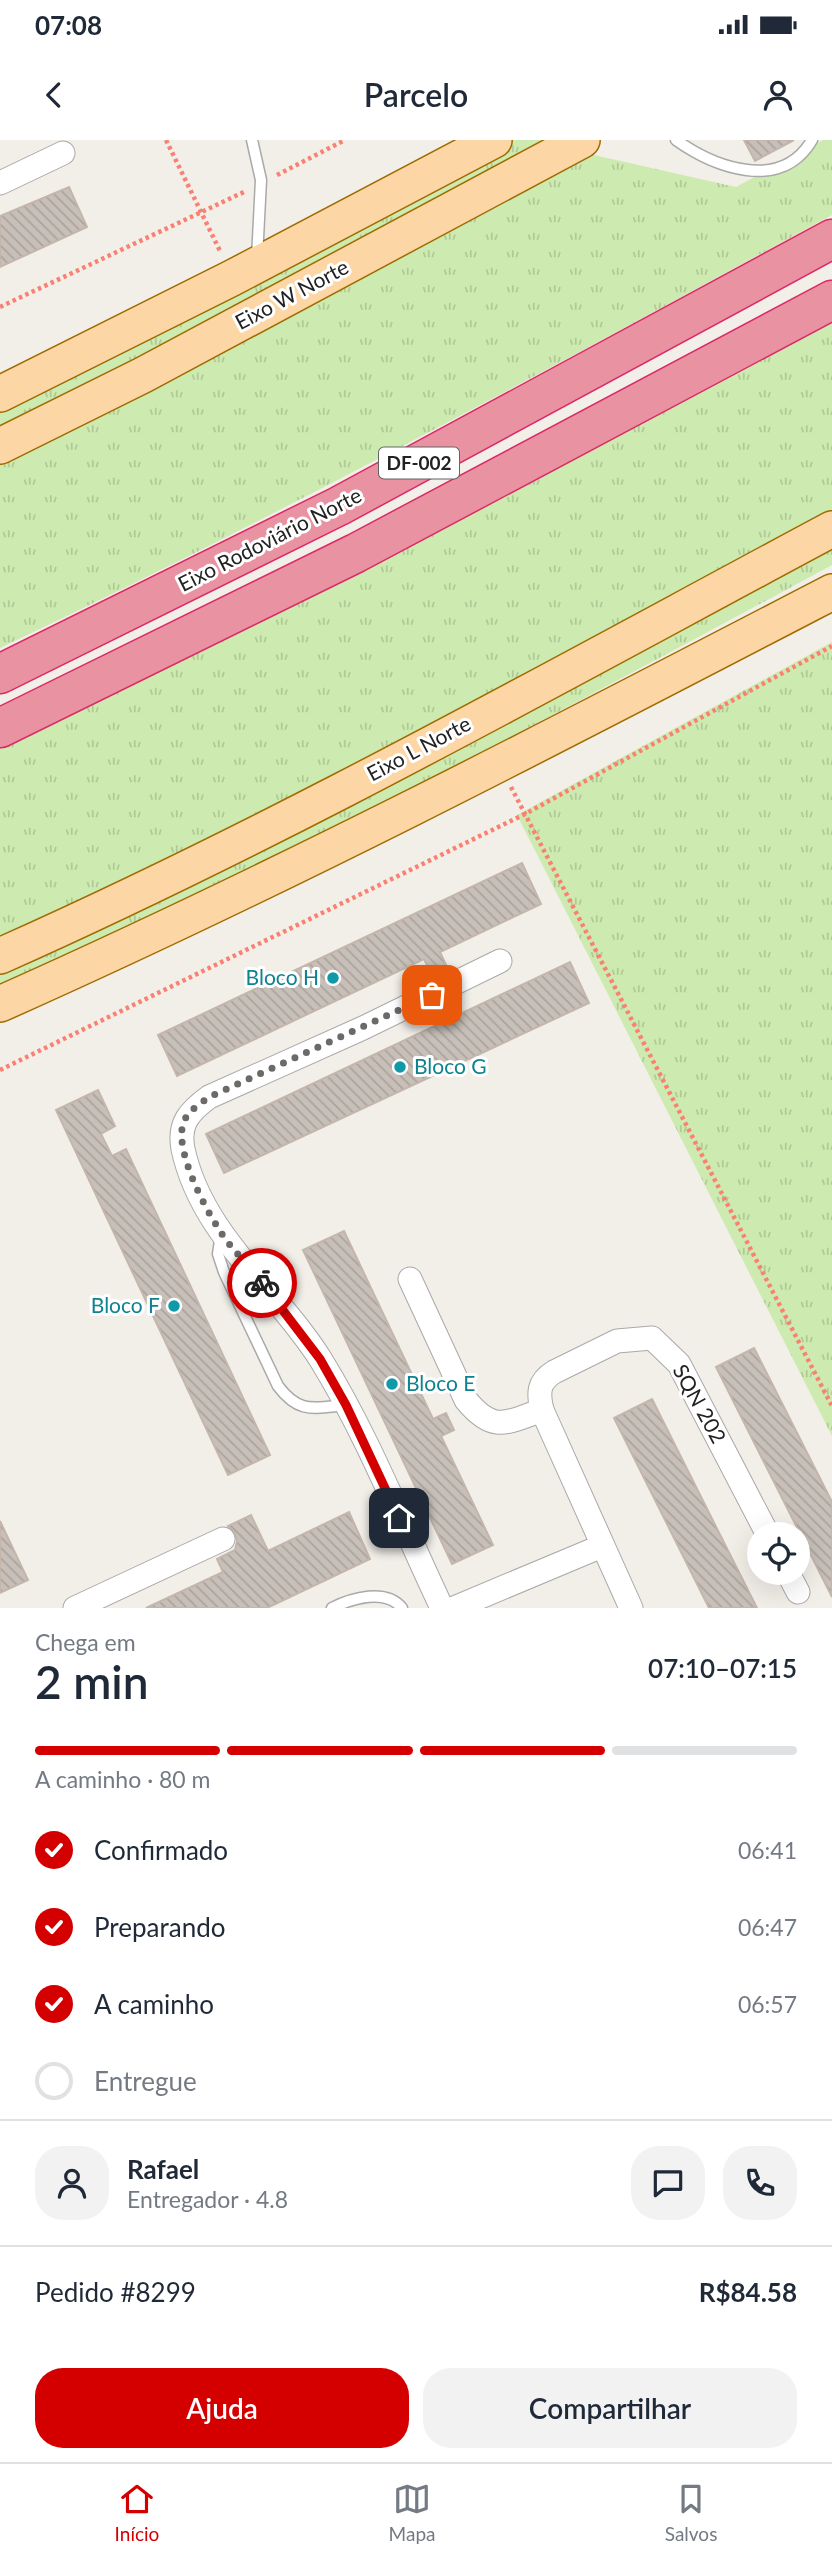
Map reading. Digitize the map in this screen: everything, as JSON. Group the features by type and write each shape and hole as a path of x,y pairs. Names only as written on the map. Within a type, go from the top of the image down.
{"highway":[{"name":"Eixo Rodoviário Norte","path":"0,674 340,506 832,239"},
{"name":"DF-002","path":"0,728 356,554 832,300"}],"main road":[{"name":"Eixo W Norte","path":"0,394 245,272 494,140"},
{"name":"Eixo W Norte","path":"0,446 143,375 582,140"},
{"name":"Eixo L Norte","path":"0,956 96,914 376,772 832,529"},
{"path":"0,1004 155,935 500,765 832,592"}],"street":[{"path":"0,183 63,153"},
{"path":"442,1608 346,1405 320,1359 221,1233 196,1186 183,1148 183,1125 190,1111 209,1097 363,1028 500,961"},
{"path":"410,1279 466,1400 480,1417 493,1423 509,1422 542,1410 631,1608"},
{"name":"SQN 202","path":"542,1410 540,1388 545,1378 617,1341 652,1338 679,1364 761,1522"},
{"path":"75,1608 223,1539"},
{"path":"454,1608 602,1546"}],"lane":[{"path":"245,272 261,183 252,140"},
{"path":"676,140 709,159 744,172 781,166 812,140"},
{"path":"221,1233 218,1254 224,1272 282,1392 300,1407 346,1405"},
{"path":"331,1608 364,1598 386,1597 402,1608"}],"path":[{"path":"166,140 203,213 245,272"},
{"path":"0,307 203,213 345,140"},
{"path":"0,1070 525,814 832,646"},
{"path":"500,765 832,1406"}],"green space":[{"path":"514,140 553,140 220,317 0,427 0,409 286,263"},
{"path":"823,140 832,140 832,215 523,383 315,492 0,648 0,448 585,153 736,187"},
{"path":"832,316 832,510 471,708 69,908 0,938 0,746"},
{"path":"832,544 832,565 627,676 316,837 0,989 0,972"},
{"path":"832,642 832,1436 517,815"}],"building":[{"path":"744,140 794,140 755,161"},
{"path":"69,187 87,227 0,267 0,216"},
{"name":"Bloco H","path":"522,863 541,904 440,952 449,971 433,978 424,959 177,1076 158,1035"},
{"name":"Bloco G","path":"570,962 589,1003 224,1173 206,1134"},
{"name":"Bloco F","path":"98,1090 115,1126 101,1134 112,1156 126,1149 270,1455 228,1475 56,1110"},
{"name":"Bloco E","path":"344,1231 433,1419 446,1413 454,1430 441,1436 493,1545 452,1564 303,1250"},
{"path":"754,1348 832,1502 832,1597 810,1553 810,1522 794,1522 716,1367"},
{"path":"652,1399 757,1608 709,1608 614,1418"},
{"path":"349,1512 370,1559 267,1608 146,1608 223,1572 217,1559 235,1550 237,1541 235,1533 228,1526 251,1515 268,1551"},
{"path":"0,1521 28,1580 0,1593"}],"way so far":[{"path":"262,1283 221,1233 196,1186 183,1148 183,1125 190,1111 209,1097 432,995"}],"place":[{"name":"Bloco H","path":"333,978"},
{"name":"Bloco G","path":"400,1067"},
{"name":"Bloco F","path":"174,1306"},
{"name":"Bloco E","path":"392,1384"}],"route":[{"path":"262,1283 320,1359 346,1405 399,1518"}]}
